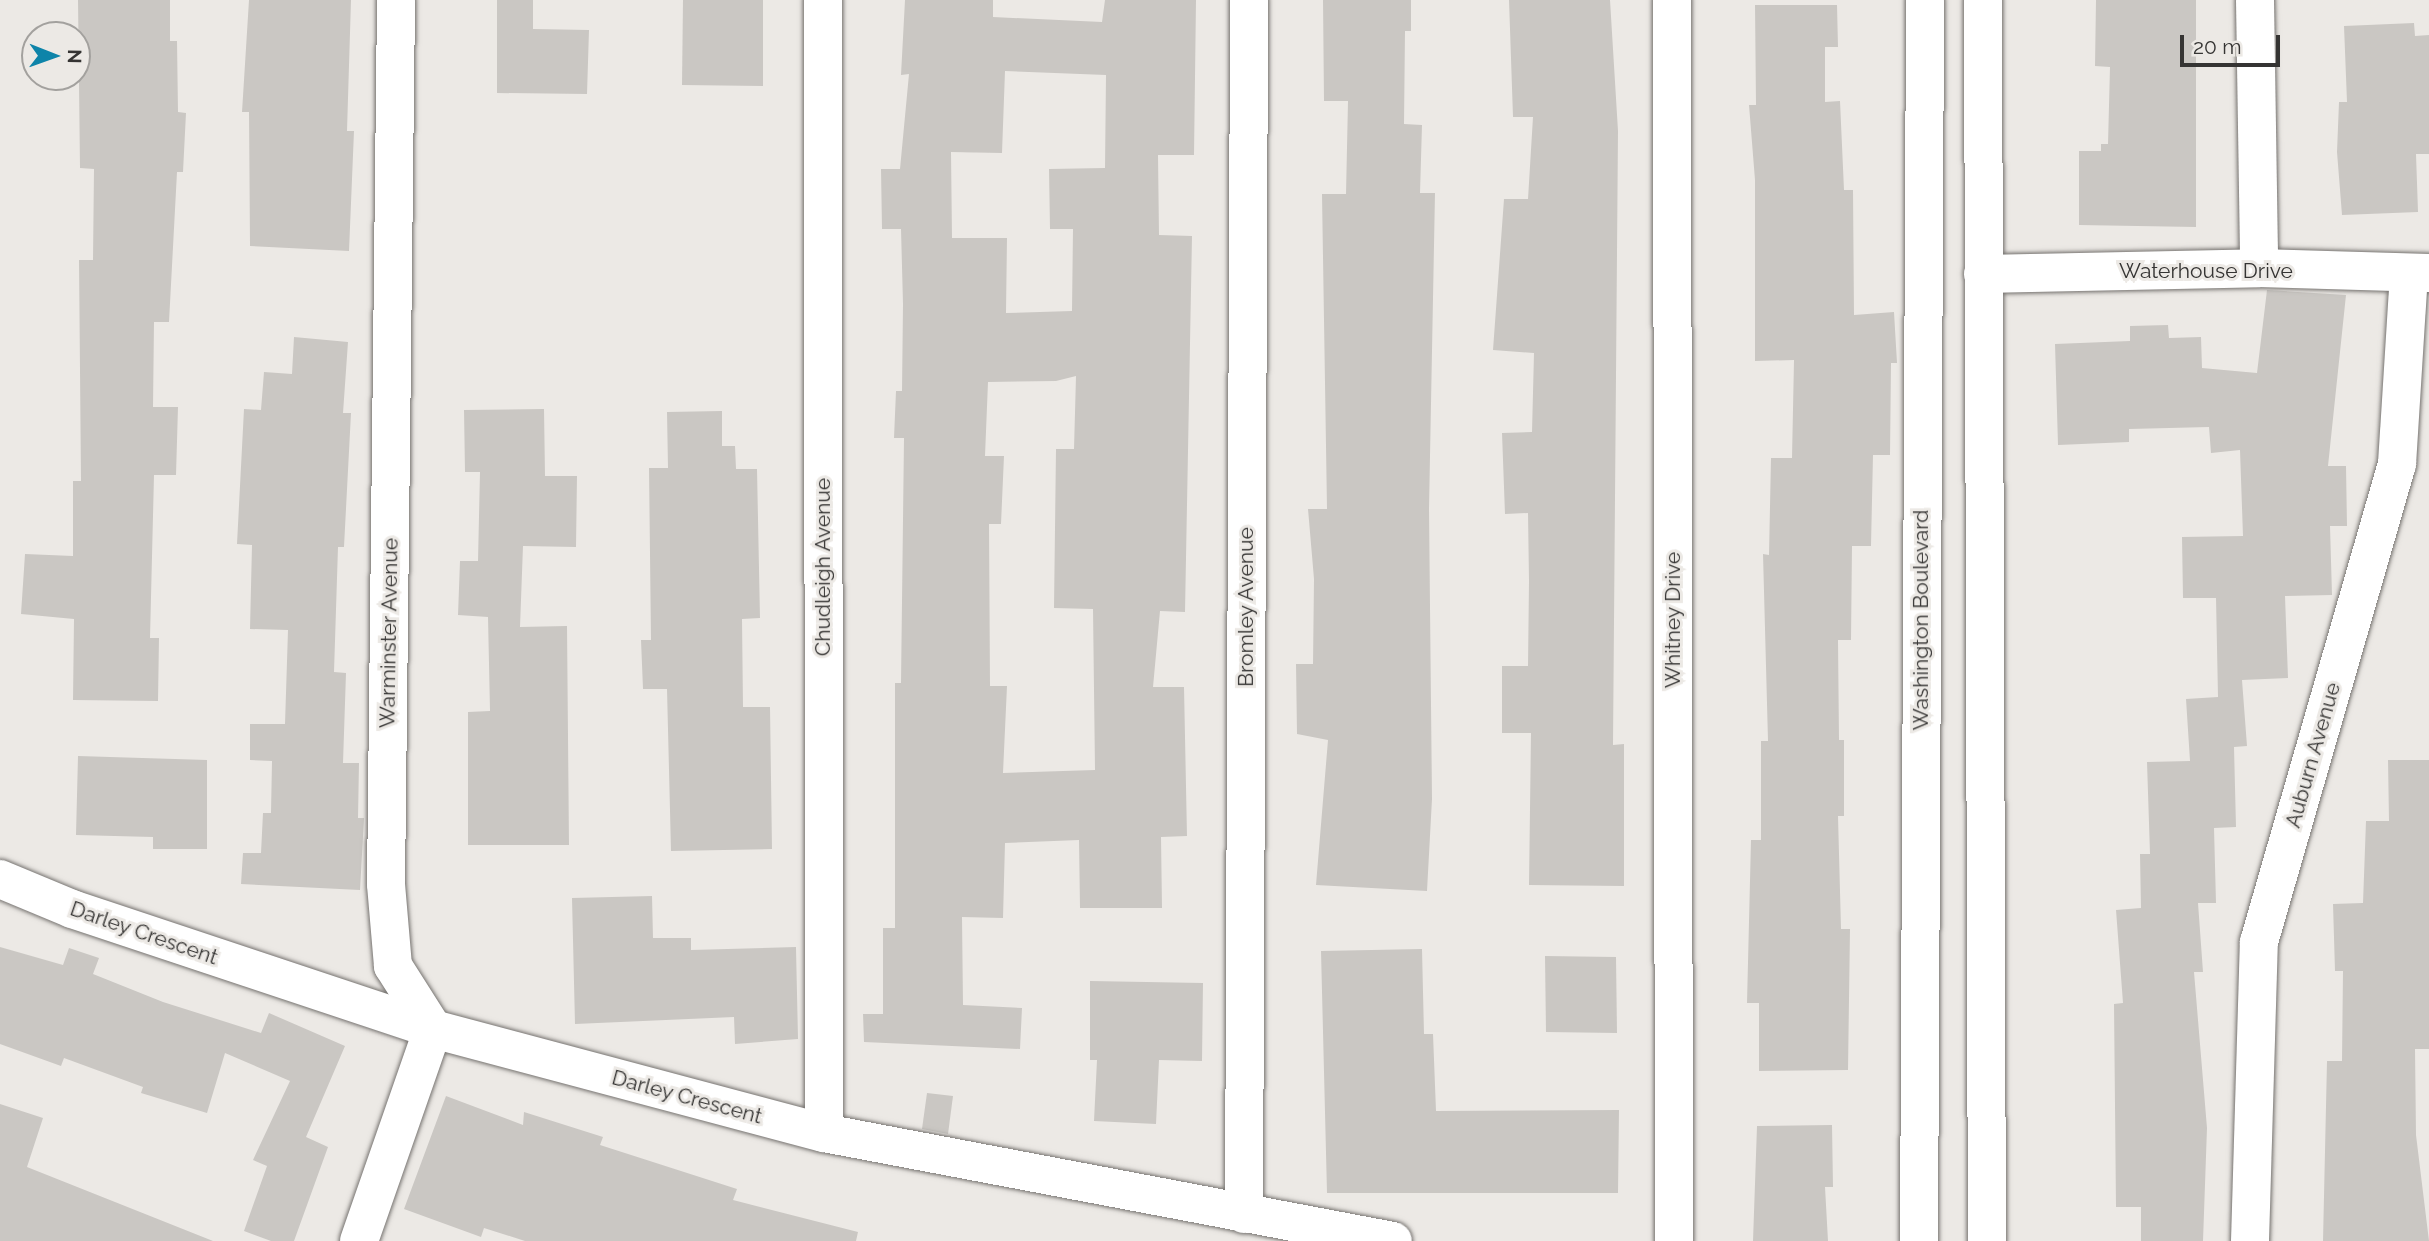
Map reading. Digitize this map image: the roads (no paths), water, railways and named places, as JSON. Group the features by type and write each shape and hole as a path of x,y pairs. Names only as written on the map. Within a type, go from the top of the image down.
{"main road":[{"name":"Warminster Avenue","path":"396,0 386,884 393,966 433,1029"},
{"name":"Chudleigh Avenue","path":"823,0 824,1133"},
{"name":"Bromley Avenue","path":"1244,1214 1249,0"},
{"name":"Whitney Drive","path":"1672,0 1674,1241"},
{"name":"Washington Boulevard","path":"1919,1241 1925,0"},
{"path":"1983,0 1987,1241"},
{"path":"2255,0 2259,268"},
{"name":"Waterhouse Drive","path":"1983,274 2259,268 2419,273"},
{"name":"Auburn Avenue","path":"2250,1241 2259,942 2397,464 2419,273"},
{"name":"Darley Crescent","path":"0,879 72,909 433,1029 824,1133 1393,1241"},
{"path":"359,1241 433,1029"}]}
